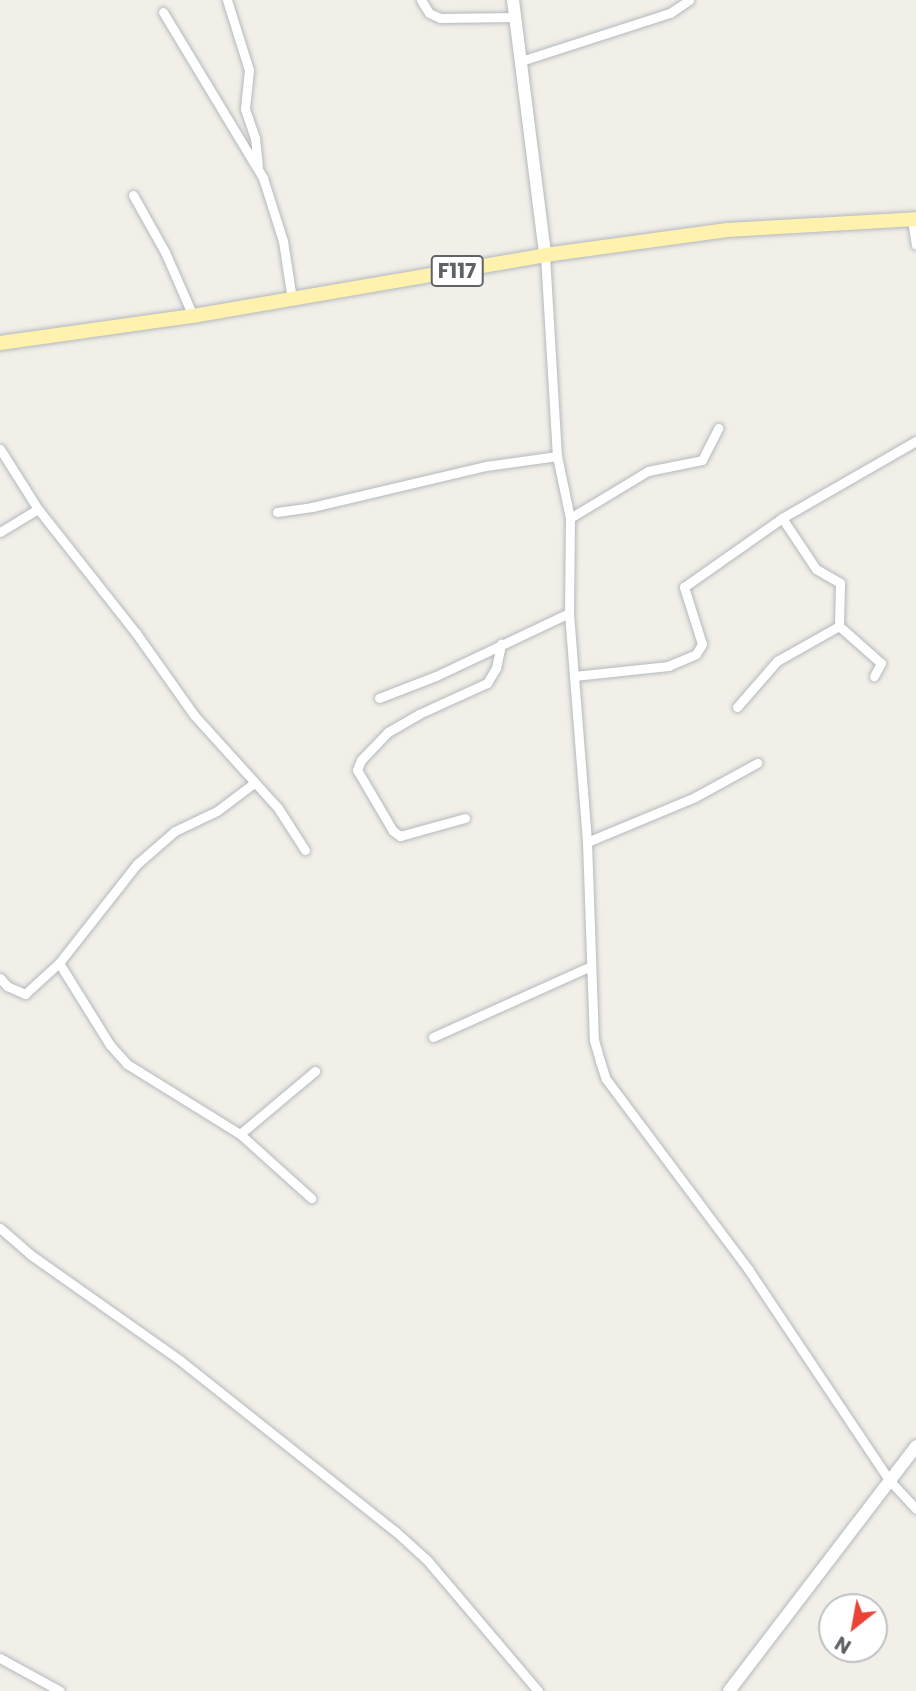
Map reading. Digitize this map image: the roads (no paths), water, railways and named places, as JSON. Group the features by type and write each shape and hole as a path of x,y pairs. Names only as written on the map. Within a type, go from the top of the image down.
{"main road":[{"path":"513,0 545,255"},
{"name":"F117","path":"0,343 193,316 545,255 727,230 914,219"},
{"path":"729,1691 916,1446"}],"street":[{"path":"227,0 249,70 245,109 255,138 259,171"},
{"path":"421,0 429,13 439,18 515,17"},
{"path":"522,61 670,13 689,0"},
{"path":"163,12 259,171 276,213 292,299"},
{"path":"133,195 165,252 193,316"},
{"path":"914,219 916,245"},
{"path":"545,255 557,456 570,518 569,613 587,842 594,1040 606,1079 748,1269 890,1481 916,1509"},
{"path":"570,518 648,471 702,460 718,428"},
{"path":"574,676 668,667 696,654 702,645 684,587 782,518 916,441"},
{"path":"0,449 38,509 136,633 194,715 278,808 305,850"},
{"path":"277,512 325,504 486,466 557,456"},
{"path":"0,532 38,509"},
{"path":"782,518 816,569 841,583 839,626"},
{"path":"379,698 436,676 569,613"},
{"path":"839,626 881,663 874,676"},
{"path":"737,707 777,661 839,626"},
{"path":"466,818 400,836 393,831 357,770 361,760 388,732 419,714 487,683 496,668 500,644"},
{"path":"587,842 695,797 757,763"},
{"path":"0,978 7,986 25,994 58,963 137,864 175,831 216,811 254,783"},
{"path":"58,963 110,1045 127,1064 240,1134 311,1198"},
{"path":"433,1037 591,966"},
{"path":"240,1134 315,1071"},
{"path":"0,1228 31,1255 181,1361 395,1531 427,1560 535,1690"},
{"path":"0,1658 60,1691"}]}
